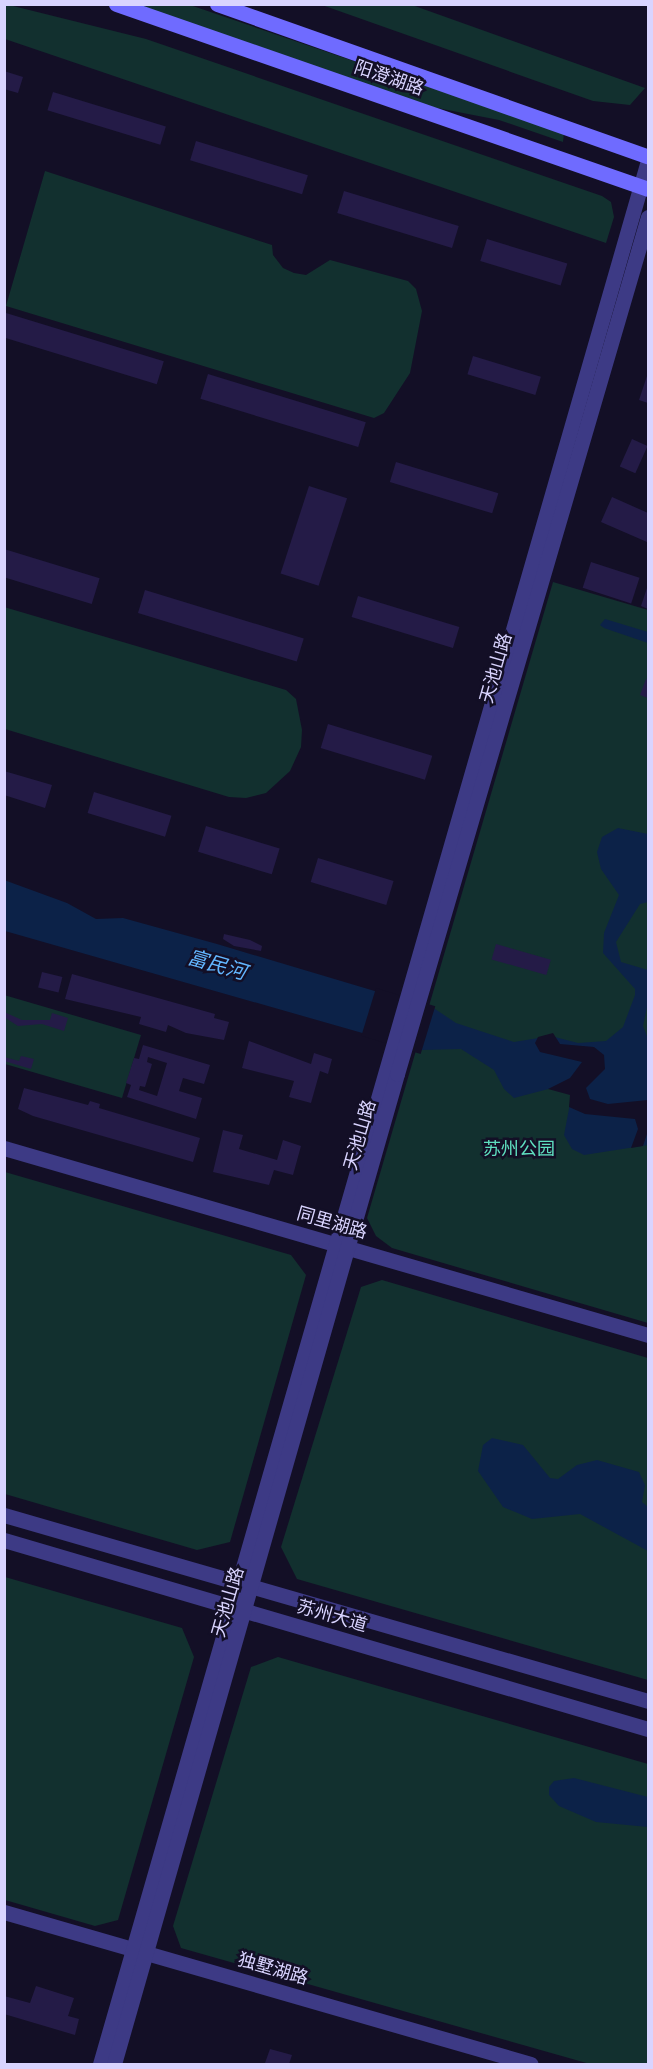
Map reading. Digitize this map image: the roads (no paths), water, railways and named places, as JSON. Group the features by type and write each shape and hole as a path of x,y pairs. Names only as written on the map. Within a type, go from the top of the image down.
{"main road":[{"name":"阳澄湖路","path":"116,4 645,187"},
{"name":"阳澄湖路","path":"217,4 648,157"}],"street":[{"name":"天池山路","path":"114,2064 141,1951 645,187 648,161"},
{"name":"天池山路","path":"423,965 648,217"},
{"name":"同里湖路","path":"4,1148 648,1335"},
{"name":"苏州大道","path":"4,1515 648,1701"},
{"name":"苏州大道","path":"4,1540 648,1729"},
{"name":"独墅湖路","path":"4,1912 531,2064"},
{"name":"天池山路","path":"100,2064 141,1951"}],"water":[{"path":"605,619 648,632 648,643 604,628 600,625"},
{"name":"富民河","path":"618,828 648,834 648,902 640,904 616,942 621,962 648,970 648,1002 643,1026 648,1039 648,1145 584,1155 572,1149 564,1135 572,1093 556,1087 514,1098 504,1089 494,1070 461,1049 422,1050 5,931 4,880 67,903 96,919 123,918 217,944 435,1009 456,1023 514,1042 551,1036 578,1043 606,1041 623,1027 635,995 635,989 603,953 604,933 619,895 601,869 597,852 602,837"},
{"path":"492,1438 523,1445 550,1478 558,1479 577,1465 597,1460 639,1472 645,1485 642,1502 648,1507 648,1551 580,1514 532,1519 503,1507 478,1471 483,1445"},
{"path":"574,1778 648,1797 648,1827 596,1822 559,1806 549,1795 549,1787 554,1781"}],"park label":[{"name":"苏州公园","path":"519,1149"}]}
